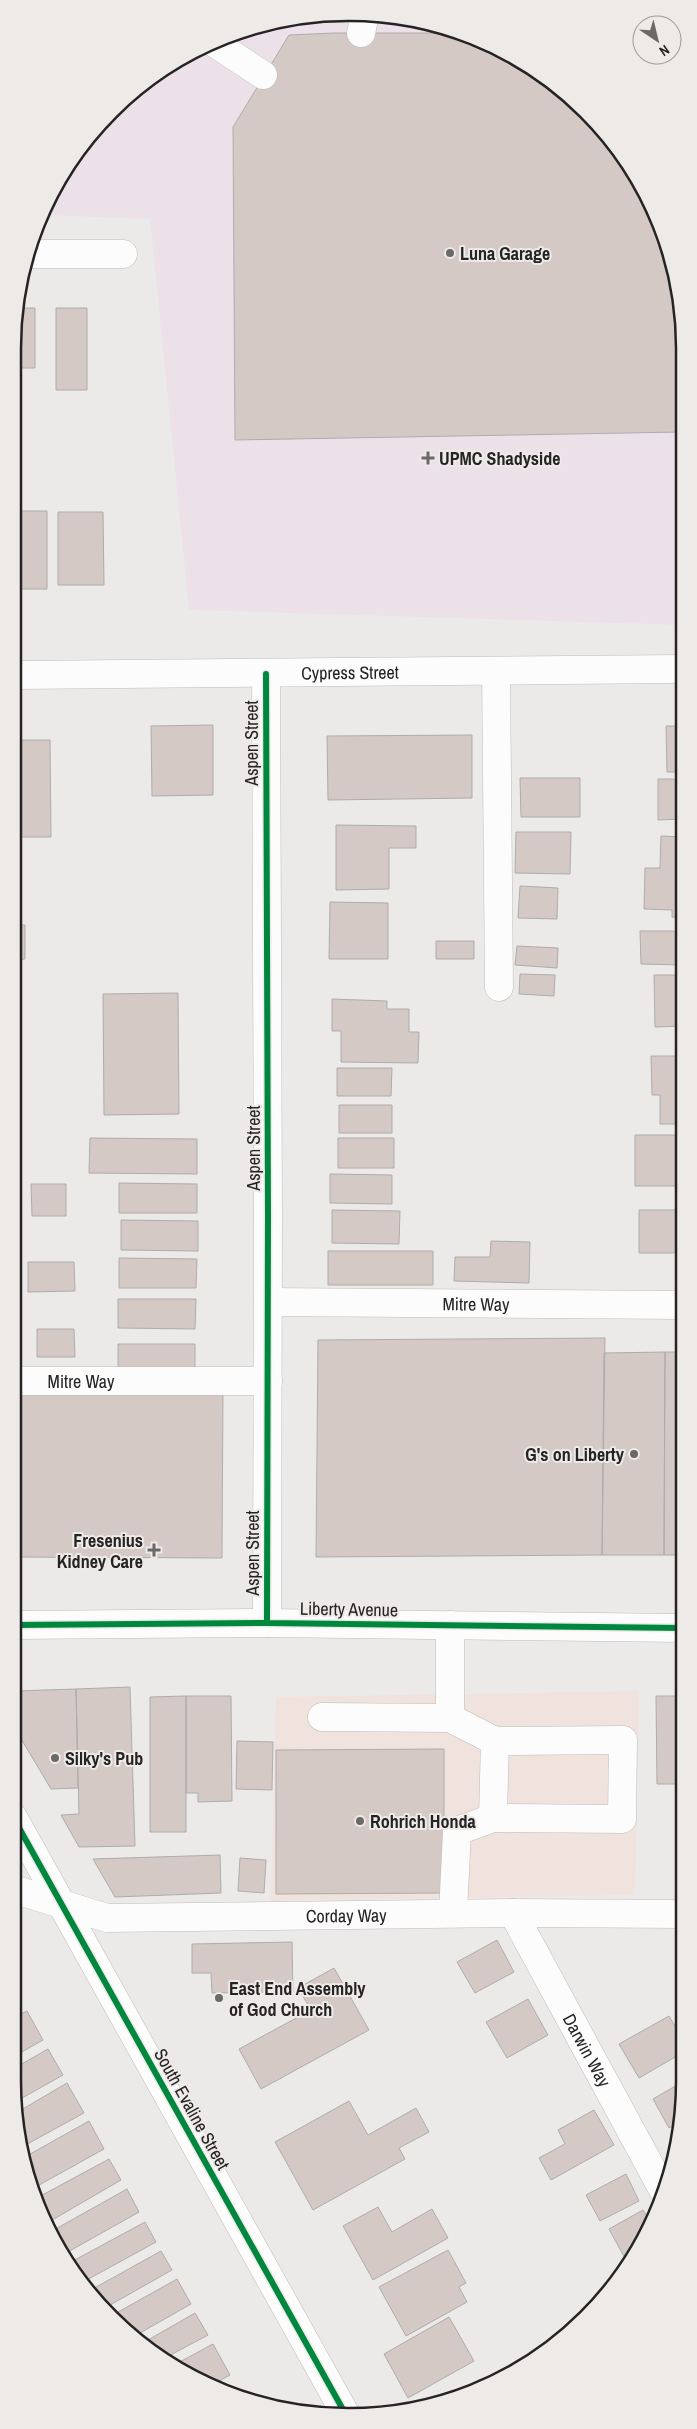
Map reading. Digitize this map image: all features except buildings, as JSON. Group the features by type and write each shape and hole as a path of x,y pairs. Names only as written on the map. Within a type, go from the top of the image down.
{"street":[{"path":"221,47 263,75"},
{"path":"35,254 123,254"},
{"name":"Cypress Street","path":"21,675 676,669"},
{"path":"496,671 499,987"},
{"name":"Aspen Street","path":"266,674 268,1302 266,1623"},
{"name":"Mitre Way","path":"268,1302 676,1305"},
{"name":"Mitre Way","path":"21,1381 268,1381"},
{"name":"Liberty Avenue","path":"21,1625 266,1623 676,1628"},
{"path":"450,1625 450,1718"},
{"path":"322,1717 450,1718 495,1741 623,1740 622,1819 493,1818 457,1831 453,1913"},
{"path":"493,1818 495,1741"},
{"name":"South Evaline Street","path":"21,1830 342,2408"},
{"name":"Corday Way","path":"21,1892 108,1918 453,1913 676,1914"},
{"name":"Darwin Way","path":"514,1913 659,2183"}],"shaded area":[{"name":"UPMC Shadyside","path":"348,21 391,24 433,32 474,46 493,55 530,76 548,89 595,133 621,167 651,223 665,264 673,306 676,348 676,625 189,610 150,219 50,215 65,185 89,149 133,102 185,65 223,46 264,32 306,24"},
{"path":"639,1691 635,1895 271,1901 276,1697"}],"cycle path":[{"path":"266,674 267,1623"},
{"path":"21,1625 267,1623 676,1628"},
{"path":"21,1831 342,2408"}],"place":[{"name":"Luna Garage","path":"450,253"},
{"name":"UPMC Shadyside","path":"428,458"},
{"name":"G's on Liberty","path":"634,1454"},
{"name":"Fresenius Kidney Care","path":"154,1550"},
{"name":"Silky's Pub","path":"55,1758"},
{"name":"Rohrich Honda","path":"360,1821"},
{"name":"East End Assembly of God Church","path":"219,1998"}]}
